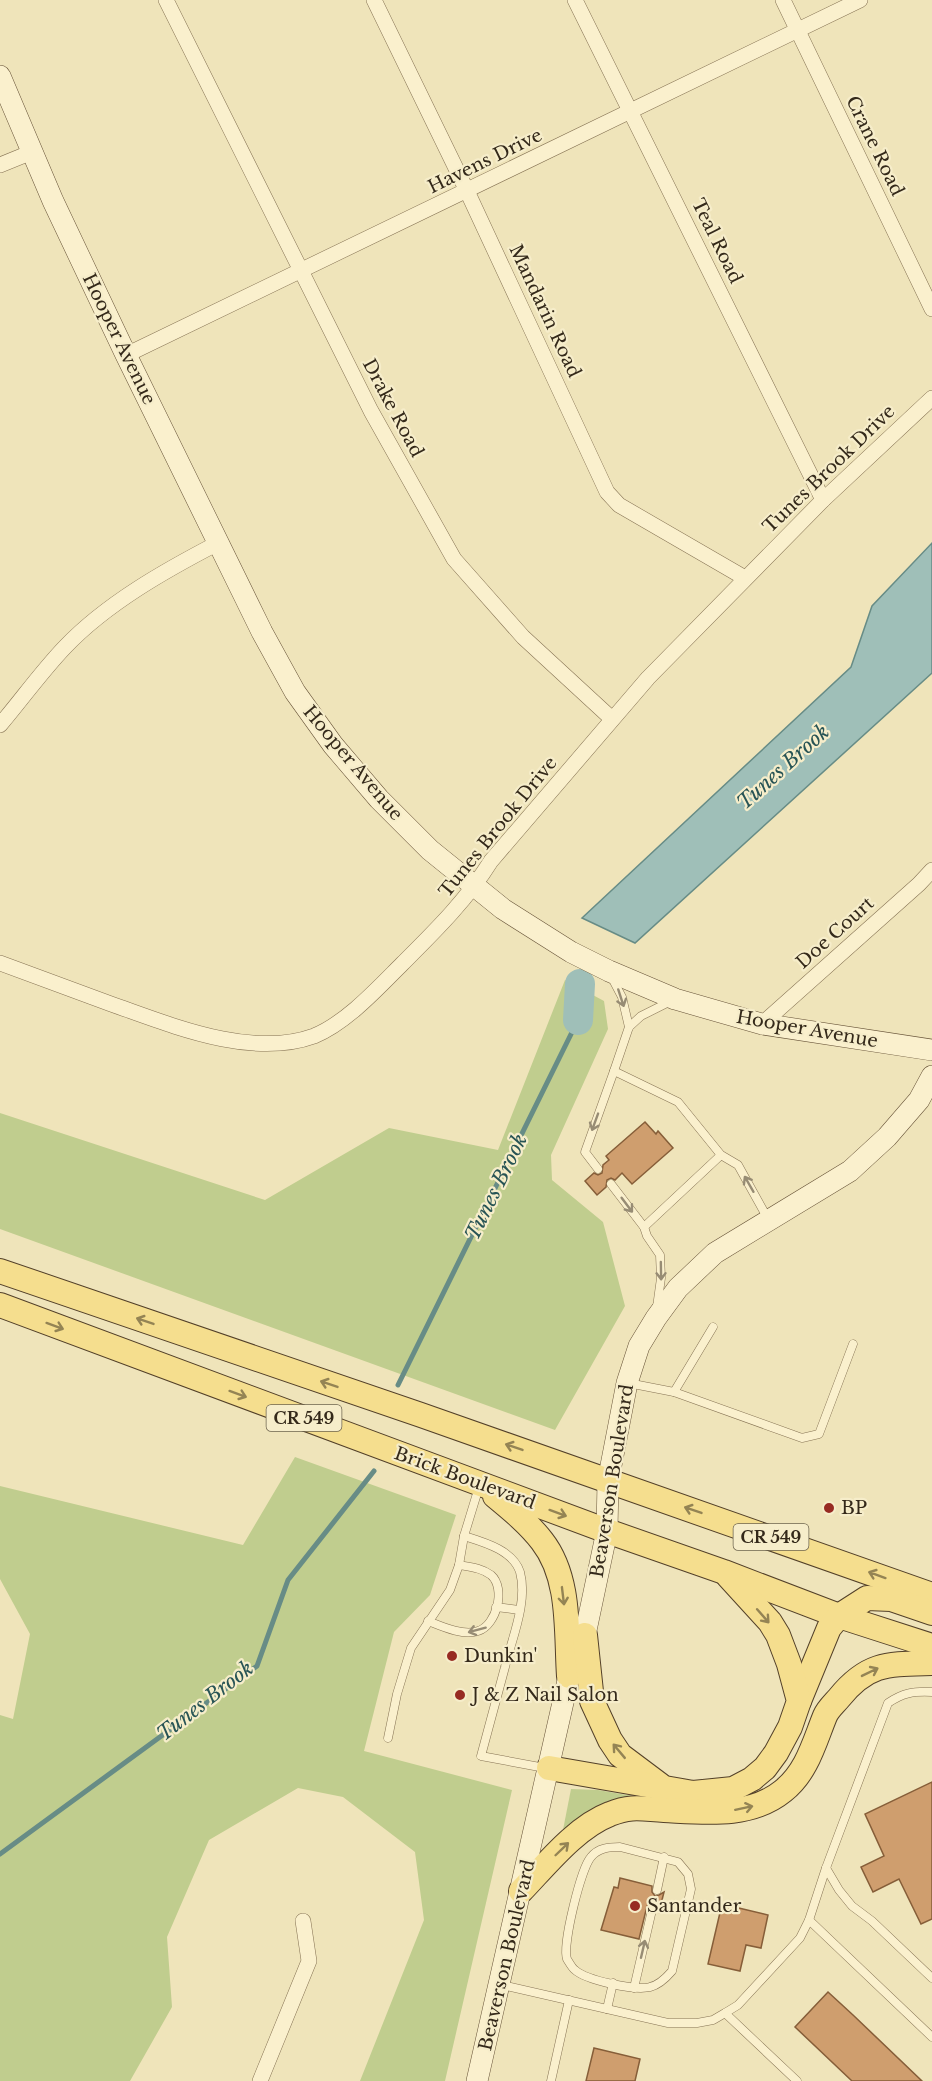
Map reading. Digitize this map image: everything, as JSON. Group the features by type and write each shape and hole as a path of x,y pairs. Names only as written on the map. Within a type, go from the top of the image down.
{"main road":[{"name":"Hooper Avenue","path":"0,76 53,201 262,632 295,692 333,745 378,799 430,850 503,909 571,952 609,971 675,999 762,1024 932,1050"},
{"name":"Beaverson Boulevard","path":"477,2081 569,1676 585,1635 607,1531 608,1481 627,1383 639,1346 678,1288 715,1253 850,1171 880,1144 919,1100 932,1076"},
{"name":"CR 549","path":"0,1271 421,1415 932,1595"},
{"name":"Brick Boulevard","path":"0,1305 839,1616 932,1646"},
{"path":"481,1484 521,1517 544,1542 556,1566 564,1591 569,1676"},
{"path":"724,1572 770,1622 778,1635 799,1701"},
{"path":"549,1768 693,1793 733,1790 765,1768 776,1753 790,1727 829,1628 839,1616 867,1598 891,1599 932,1613"},
{"path":"585,1635 592,1701 610,1740 620,1755 664,1788"},
{"path":"521,1891 564,1846 590,1825 610,1814 636,1807 726,1812 757,1805 783,1791 801,1772 816,1742 826,1713 852,1681 890,1664 932,1663"}],"street":[{"name":"Drake Road","path":"166,0 371,411 454,559 523,637 612,719"},
{"name":"Mandarin Road","path":"374,0 467,191 607,492 619,505 745,578"},
{"name":"Teal Road","path":"575,0 823,500"},
{"name":"Crane Road","path":"783,0 932,309"},
{"name":"Havens Drive","path":"126,355 302,272 860,0"},
{"path":"0,165 33,152"},
{"name":"Tunes Brook Drive","path":"0,963 185,1030 257,1044 287,1044 316,1035 344,1018 376,990 455,910 475,886 490,861 648,678 823,500 932,398"},
{"path":"0,725 66,646 92,622 159,574 218,543"},
{"name":"Doe Court","path":"762,1024 932,870"},
{"path":"260,2081 309,1961 303,1921"}],"lane":[{"path":"598,1169 585,1152 628,1027 622,997 609,971"},
{"path":"628,1027 641,1016 675,999"},
{"path":"614,1071 678,1102 721,1155 738,1165 770,1221"},
{"path":"644,1227 721,1155"},
{"path":"610,1184 644,1227 660,1256 661,1278 656,1318"},
{"path":"674,1392 713,1327"},
{"path":"627,1383 674,1392 802,1438 819,1434 853,1344"},
{"path":"388,1738 403,1672 411,1648 450,1590 481,1484"},
{"path":"464,1536 498,1548 510,1557 519,1571 522,1595 481,1756 549,1768"},
{"path":"428,1621 455,1630 477,1632 487,1627 493,1618 498,1595 497,1583 491,1575 480,1569 459,1565"},
{"path":"496,1607 519,1610"},
{"path":"500,1985 684,2025 712,2020 738,2005 800,1938 809,1920 826,1868 888,1703 901,1694 932,1692"},
{"path":"620,1847 678,1862 688,1874 691,1889 672,1971 664,1980 651,1987 634,1988 613,1983 590,1978 575,1970 567,1957 566,1943 583,1870 592,1856 605,1848 620,1847"},
{"path":"657,1890 664,1857"},
{"path":"826,1868 852,1906 872,1920 932,1978"},
{"path":"634,1988 652,1910"},
{"path":"809,1920 932,2037"},
{"path":"607,2009 613,1983"},
{"path":"551,2081 569,2000"},
{"path":"725,2013 797,2081"}],"green space":[{"path":"565,980 604,1001 608,1029 551,1155 552,1180 603,1222 625,1306 555,1430 0,1229 0,1113 265,1200 389,1128 498,1150"},
{"path":"295,1457 456,1515 430,1595 394,1632 364,1751 512,1790 445,2081 360,2081 424,1920 415,1852 343,1797 298,1788 209,1840 167,1937 172,2007 130,2081 0,2081 0,1715 13,1719 30,1634 0,1579 0,1486 243,1545"},
{"path":"571,1789 598,1790 644,1798 565,1832 563,1830"}],"water":[{"path":"932,543 932,673 635,943 582,918 851,667 872,606"}],"building":[{"path":"645,1122 656,1134 658,1131 673,1148 632,1184 622,1173 615,1180 611,1178 607,1180 606,1187 597,1195 585,1181 594,1173 598,1175 602,1173 603,1165 609,1160 606,1156"},
{"path":"932,1782 932,1919 921,1924 899,1879 873,1892 861,1867 884,1856 865,1814"},
{"name":"Santander","path":"620,1878 652,1886 655,1896 664,1892 659,1912 654,1904 647,1906 639,1939 601,1930 614,1887 618,1888"},
{"path":"722,1904 768,1915 761,1948 746,1945 740,1971 708,1964"},
{"path":"828,1992 922,2081 852,2081 795,2027"},
{"path":"594,2048 640,2059 635,2081 586,2081"}],"waterway":[{"name":"Tunes Brook","path":"578,1020 580,984"},
{"name":"Tunes Brook","path":"398,1385 578,1020"},
{"name":"Tunes Brook","path":"0,1854 257,1666 288,1580 374,1471"}],"place":[{"name":"BP","path":"829,1508"},
{"name":"Dunkin'","path":"452,1656"},
{"name":"J & Z Nail Salon","path":"460,1695"},
{"name":"Santander","path":"635,1906"}]}
